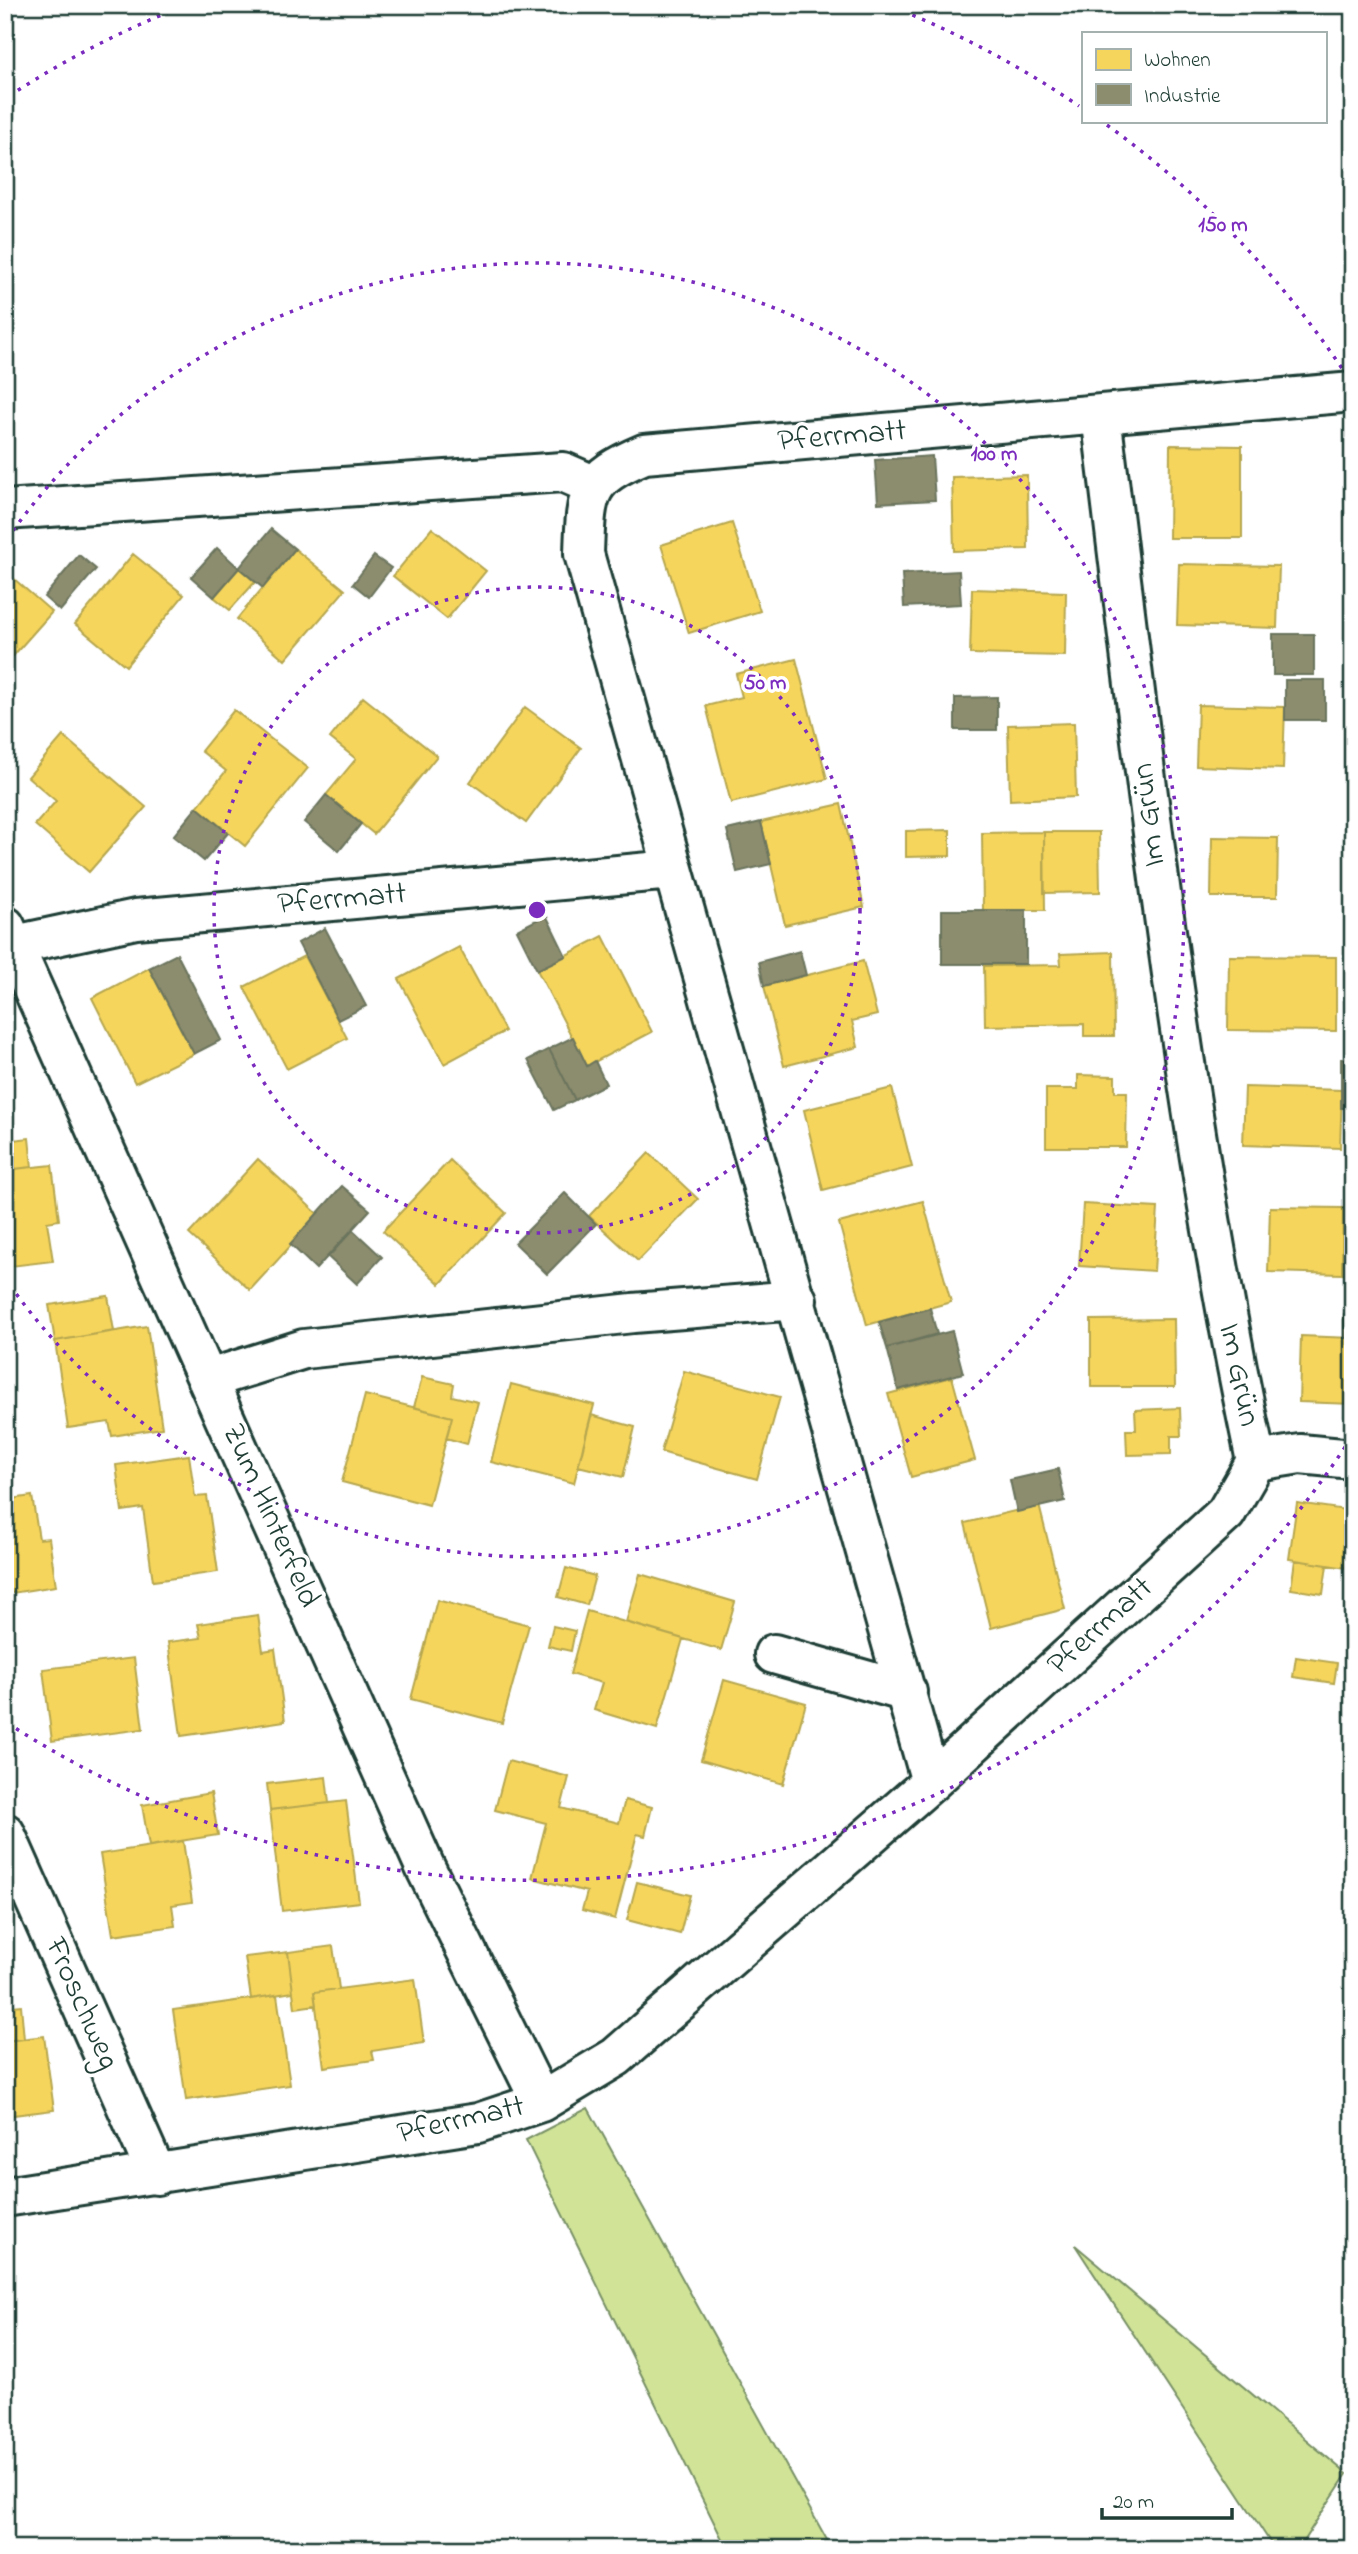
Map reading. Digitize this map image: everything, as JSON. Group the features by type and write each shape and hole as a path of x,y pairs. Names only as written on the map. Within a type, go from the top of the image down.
{"street":[{"path":"1101,415 1353,392"},
{"name":"Pferrmatt","path":"593,485 610,469 644,454 1101,415"},
{"name":"Im Grün","path":"1101,415 1169,967 1226,1318 1256,1461"},
{"path":"5,510 563,472 593,485 585,517 584,554 672,870 797,1300 931,1782"},
{"name":"Pferrmatt","path":"8,940 136,919 672,870"},
{"name":"Zum Hinterfeld","path":"8,940 209,1379 425,1867 541,2102"},
{"path":"209,1379 304,1349 633,1313 797,1300"},
{"path":"1256,1461 1300,1454 1353,1459"},
{"name":"Pferrmatt","path":"5,2197 478,2123 541,2102 616,2057 931,1782 1226,1513 1256,1461"},
{"path":"774,1654 907,1692"},
{"name":"Froschweg","path":"5,1833 156,2175"}],"green space":[{"path":"588,2108 832,2549 727,2549 526,2140"},
{"path":"1075,2245 1347,2474 1298,2549 1270,2549 1272,2545"}],"building: Wohnen":[{"path":"1170,445 1242,446 1242,538 1169,538"},
{"path":"1027,475 1028,549 954,551 952,477"},
{"path":"732,523 760,611 689,633 661,545"},
{"path":"432,528 486,571 447,619 393,576"},
{"path":"295,549 345,590 285,660 237,619"},
{"path":"133,554 184,595 126,666 75,624"},
{"path":"1179,564 1279,566 1277,628 1177,625"},
{"path":"239,568 255,582 230,610 214,597"},
{"path":"5,571 52,612 5,665"},
{"path":"972,589 1066,592 1065,656 970,654"},
{"path":"796,659 827,779 731,803 706,706 742,697 736,674"},
{"path":"363,697 437,756 374,834 326,795 356,759 330,738"},
{"path":"1198,705 1285,707 1283,769 1196,766"},
{"path":"525,707 581,748 526,823 470,782"},
{"path":"234,710 308,768 245,846 197,807 226,771 201,751"},
{"path":"1074,723 1076,797 1010,800 1008,725"},
{"path":"63,736 146,807 89,872 35,825 56,801 28,777"},
{"path":"841,804 864,907 785,925 761,822"},
{"path":"950,830 950,856 906,857 906,831"},
{"path":"1044,832 1045,910 983,910 982,833"},
{"path":"1044,832 1099,832 1100,892 1044,893"},
{"path":"1212,837 1278,838 1277,897 1211,897"},
{"path":"603,936 652,1032 587,1066 537,970"},
{"path":"459,947 505,1031 444,1064 399,979"},
{"path":"1113,952 1114,1036 1084,1036 1084,1024 985,1026 984,966 1061,965 1060,954"},
{"path":"304,956 347,1038 287,1069 244,987"},
{"path":"1229,956 1336,957 1336,1031 1228,1030"},
{"path":"863,961 877,1015 852,1021 858,1047 784,1066 764,986"},
{"path":"149,968 194,1054 135,1083 92,998"},
{"path":"1078,1075 1115,1076 1115,1092 1127,1092 1126,1147 1046,1147 1046,1089 1078,1089"},
{"path":"1245,1087 1342,1090 1340,1148 1243,1145"},
{"path":"892,1088 912,1167 823,1190 804,1110"},
{"path":"29,1138 32,1167 5,1170 5,1141"},
{"path":"649,1153 698,1199 638,1261 589,1216"},
{"path":"258,1159 319,1215 250,1290 189,1234"},
{"path":"450,1160 506,1213 440,1284 383,1231"},
{"path":"52,1165 59,1220 47,1222 53,1261 11,1266 8,1246 5,1246 5,1170"},
{"path":"923,1201 951,1302 867,1325 839,1223"},
{"path":"1083,1204 1158,1208 1154,1271 1079,1266"},
{"path":"1270,1207 1343,1208 1342,1274 1268,1272"},
{"path":"1343,1208 1353,1208 1353,1275 1342,1274"},
{"path":"108,1296 114,1331 55,1341 49,1305"},
{"path":"1174,1319 1175,1387 1091,1387 1091,1320"},
{"path":"147,1326 162,1428 112,1436 109,1422 68,1428 55,1341"},
{"path":"1301,1336 1353,1338 1353,1404 1299,1402"},
{"path":"684,1371 780,1397 757,1479 661,1452"},
{"path":"422,1377 454,1384 452,1396 478,1402 467,1444 446,1438 452,1417 414,1407"},
{"path":"952,1377 975,1460 911,1477 888,1394"},
{"path":"511,1384 594,1405 574,1483 491,1462"},
{"path":"365,1395 452,1417 429,1505 342,1482"},
{"path":"1180,1408 1181,1436 1171,1436 1171,1454 1127,1455 1126,1430 1136,1430 1135,1410"},
{"path":"591,1415 635,1427 623,1477 578,1466"},
{"path":"189,1455 195,1497 207,1496 218,1572 153,1581 143,1508 122,1511 116,1465"},
{"path":"32,1496 39,1539 49,1538 56,1586 5,1594 5,1500"},
{"path":"1297,1503 1353,1511 1353,1569 1289,1559"},
{"path":"1039,1505 1065,1609 991,1628 965,1523"},
{"path":"1295,1560 1327,1565 1323,1594 1291,1589"},
{"path":"566,1568 595,1576 587,1605 558,1597"},
{"path":"640,1574 735,1602 721,1650 626,1622"},
{"path":"437,1600 529,1625 502,1723 411,1699"},
{"path":"587,1611 683,1639 657,1729 594,1710 602,1683 570,1674"},
{"path":"258,1615 263,1651 275,1649 285,1721 181,1736 168,1642 201,1638 198,1624"},
{"path":"553,1626 575,1631 571,1651 548,1646"},
{"path":"1296,1657 1337,1663 1334,1683 1293,1677"},
{"path":"134,1658 143,1729 52,1741 43,1669"},
{"path":"724,1680 806,1703 783,1784 701,1760"},
{"path":"508,1761 569,1777 561,1808 619,1823 625,1800 652,1807 645,1836 637,1834 615,1919 582,1910 587,1892 532,1878 546,1823 495,1810"},
{"path":"326,1777 329,1803 270,1810 267,1784"},
{"path":"211,1793 218,1835 149,1846 142,1805"},
{"path":"346,1801 359,1902 282,1911 270,1810"},
{"path":"183,1841 192,1902 172,1905 175,1926 113,1935 100,1854"},
{"path":"637,1882 690,1895 680,1934 627,1920"},
{"path":"333,1946 339,1989 314,1992 316,2005 295,2008 288,1952"},
{"path":"288,1952 293,1992 251,1999 245,1957"},
{"path":"415,1979 424,2043 372,2051 374,2060 324,2067 314,1992"},
{"path":"277,1995 290,2085 186,2100 173,2010"},
{"path":"21,2005 24,2039 5,2041 5,2007"},
{"path":"44,2036 54,2110 5,2116 5,2041"}],"building: Industrie":[{"path":"932,456 935,500 878,503 875,460"},
{"path":"271,529 295,549 263,588 239,568"},
{"path":"217,548 239,568 214,597 191,577"},
{"path":"79,555 96,569 60,611 44,597"},
{"path":"374,556 391,568 369,597 353,584"},
{"path":"959,571 961,604 904,607 902,574"},
{"path":"1273,634 1314,634 1314,675 1273,675"},
{"path":"1285,680 1325,680 1325,720 1285,720"},
{"path":"997,697 997,730 955,730 955,698"},
{"path":"326,795 361,824 339,851 304,822"},
{"path":"197,807 228,833 204,861 173,836"},
{"path":"761,822 771,864 737,872 727,830"},
{"path":"942,910 1026,910 1026,964 942,964"},
{"path":"546,915 566,956 537,970 517,930"},
{"path":"325,928 366,1006 338,1020 298,943"},
{"path":"800,951 806,975 764,986 759,962"},
{"path":"177,954 221,1040 194,1054 149,968"},
{"path":"573,1037 587,1066 595,1061 606,1084 575,1100 549,1049"},
{"path":"549,1049 575,1100 554,1110 528,1060"},
{"path":"1341,1059 1353,1059 1353,1108 1341,1108"},
{"path":"342,1186 370,1210 316,1269 290,1244"},
{"path":"565,1193 596,1224 547,1274 515,1243"},
{"path":"353,1230 382,1257 357,1284 328,1257"},
{"path":"930,1308 937,1334 887,1348 879,1322"},
{"path":"1344,1315 1353,1315 1353,1338 1344,1338"},
{"path":"952,1331 963,1373 898,1390 887,1348"},
{"path":"1058,1469 1065,1501 1017,1512 1010,1480"}]}
